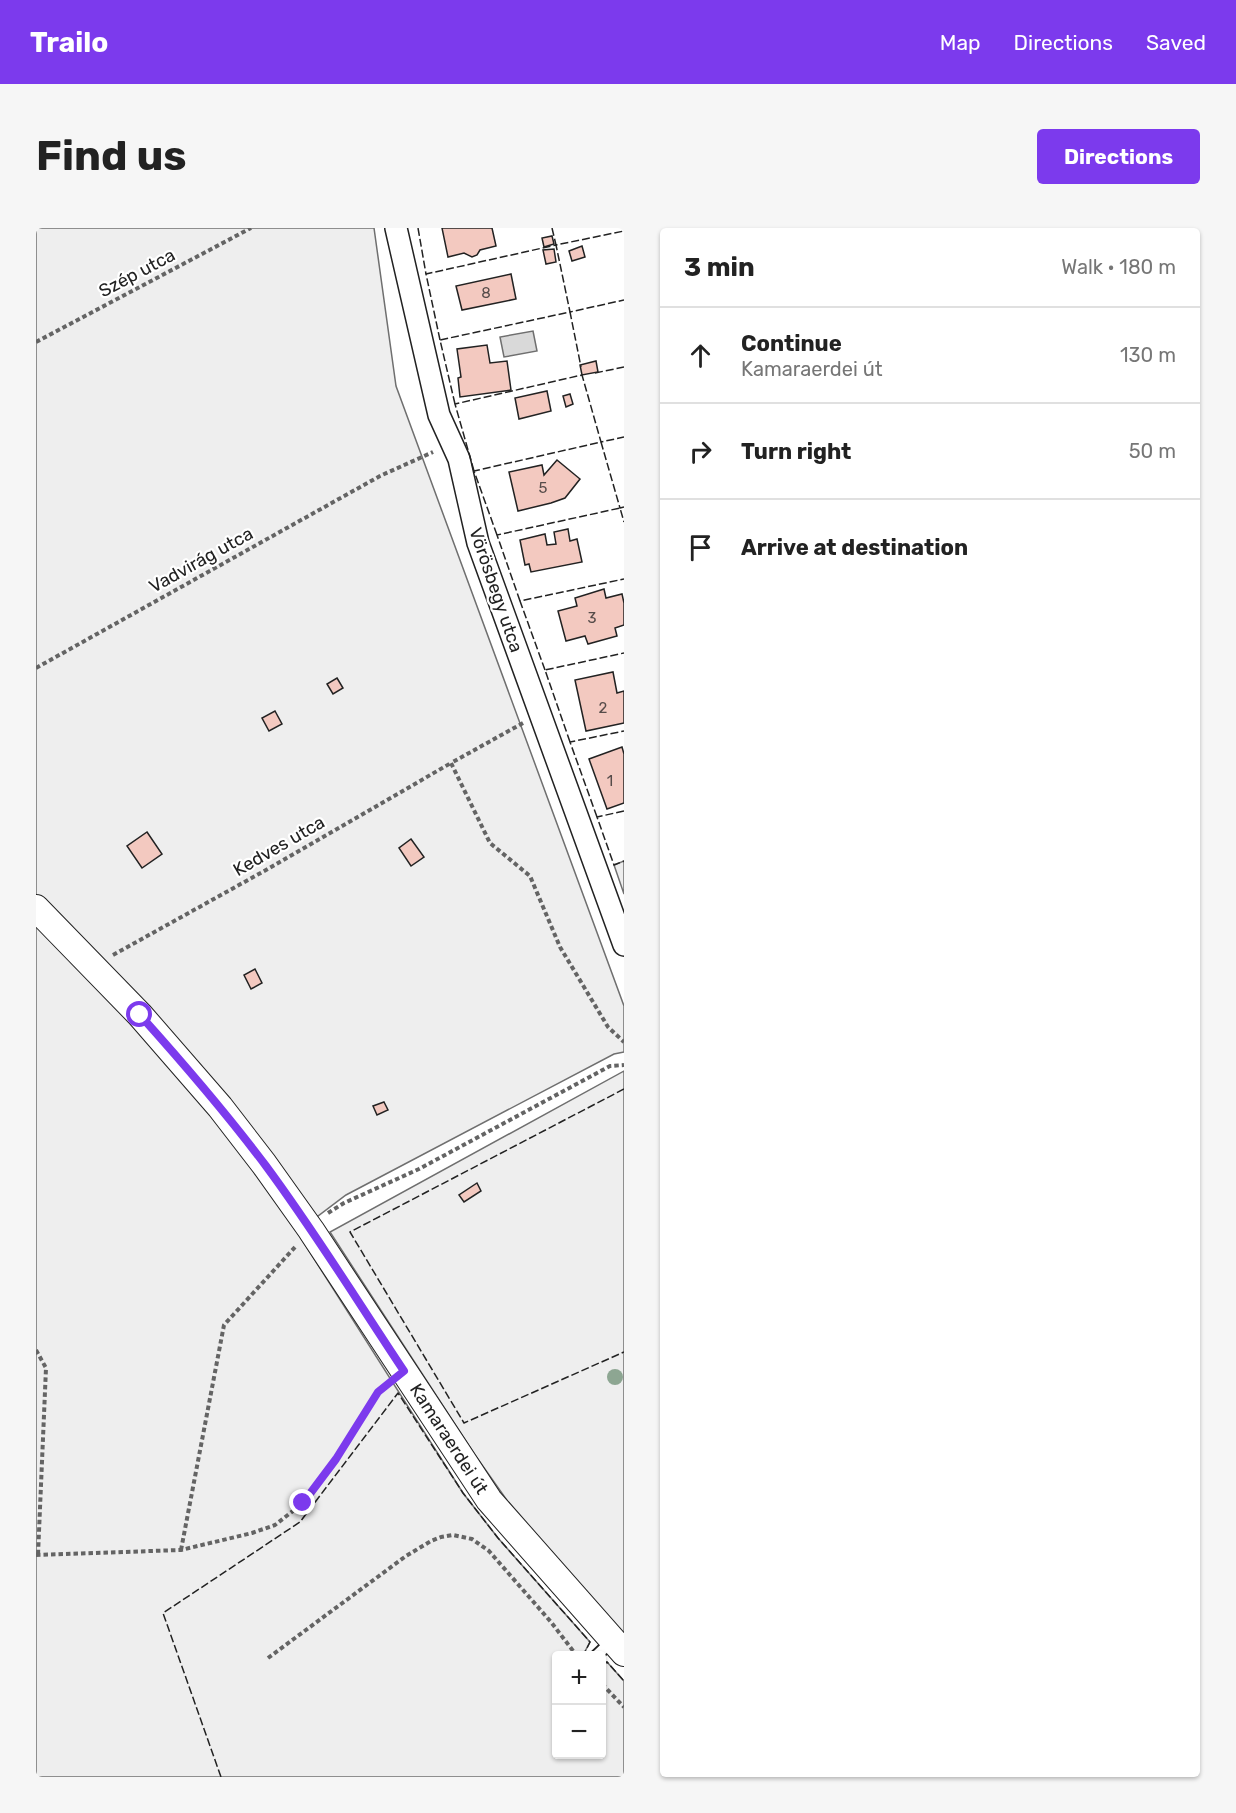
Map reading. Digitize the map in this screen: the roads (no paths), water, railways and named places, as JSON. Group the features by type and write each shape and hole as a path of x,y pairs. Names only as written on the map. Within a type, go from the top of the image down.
{"street":[{"name":"Vörösbegy utca","path":"396,228 439,415 459,459 478,543 624,945"},
{"name":"Kamaraerdei út","path":"36,908 171,1049 264,1164 311,1230 489,1500 611,1650"}]}
